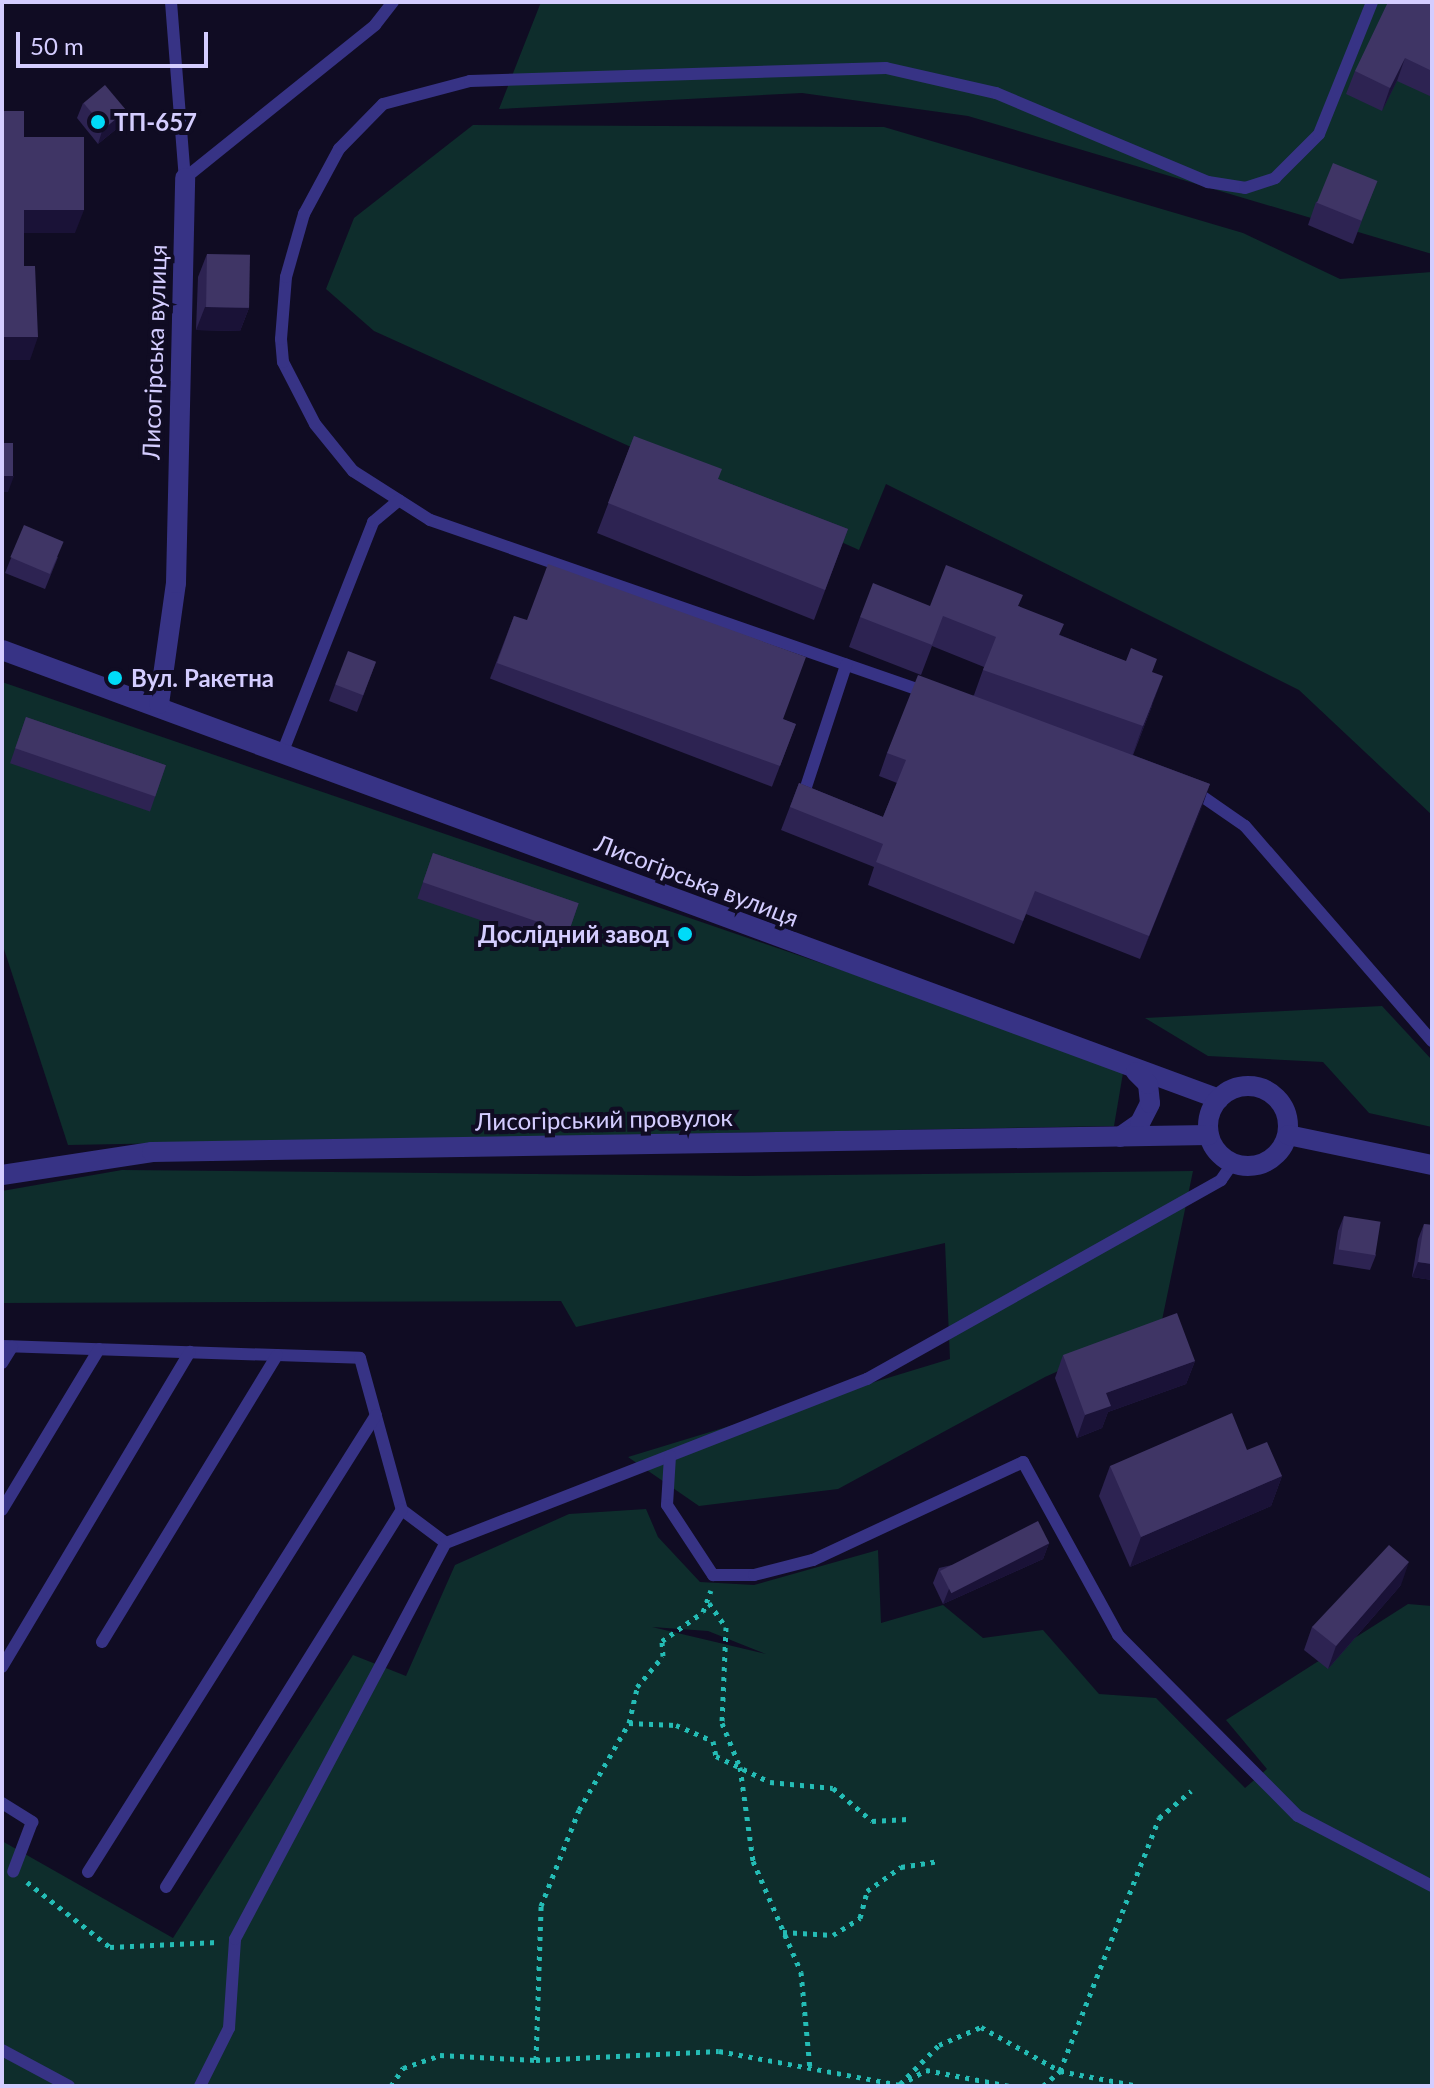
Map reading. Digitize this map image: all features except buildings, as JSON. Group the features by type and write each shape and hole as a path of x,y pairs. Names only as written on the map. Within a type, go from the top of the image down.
{"street":[{"name":"Лисогірська вулиця","path":"159,704 176,583 185,178"},
{"name":"Лисогірська вулиця","path":"2,650 159,704 1136,1072 1219,1099"},
{"path":"1120,1137 1140,1123 1150,1103 1148,1084 1136,1072"},
{"path":"1254,1086 1272,1094 1289,1120 1288,1135 1270,1160 1233,1163 1209,1135 1219,1099 1254,1086"},
{"name":"Лисогірський провулок","path":"2,1175 152,1152 1209,1135"},
{"path":"1288,1135 1432,1165"}],"lane":[{"name":"Лисогірська вулиця","path":"171,2 185,178"},
{"path":"185,178 375,25 393,2"},
{"path":"949,701 430,520 353,471 315,424 283,362 281,339 286,277 304,214 339,149 383,104 470,81 886,68 996,93 1208,182 1245,188 1275,178 1319,134 1372,2"},
{"path":"283,751 373,522 399,500"},
{"path":"805,790 846,665"},
{"path":"1176,783 1245,826 1432,1041"},
{"path":"200,2086 229,2028 235,1939 446,1543 867,1379 1221,1180 1233,1163"},
{"path":"2,1363 7,1347 360,1358 402,1510 446,1543"},
{"path":"2,1510 99,1349"},
{"path":"2,1667 190,1352"},
{"path":"102,1642 277,1355"},
{"path":"88,1872 376,1415"},
{"path":"670,1456 667,1505 713,1575 754,1575 813,1560 1023,1462 1118,1635 1298,1816 1432,1886"},
{"path":"166,1887 402,1510"},
{"path":"2,1803 32,1822 13,1872"},
{"path":"2,2050 69,2086"}],"path":[{"path":"536,2060 541,1906 579,1810 629,1723 637,1687 663,1656 662,1641 709,1603 713,1575"},
{"path":"709,1603 726,1627 722,1723 740,1767 753,1861 783,1932 811,2014 810,2069"},
{"path":"629,1723 676,1725 713,1741 716,1756 770,1782 833,1788 872,1821 908,1819"},
{"path":"1043,2086 1060,2071 1159,1818 1191,1791"},
{"path":"783,1932 833,1935 860,1918 867,1891 901,1867 938,1861"},
{"path":"13,1872 110,1947 179,1949 235,1939"},
{"path":"900,2085 939,2045 981,2027 1060,2071 1139,2086"},
{"path":"391,2086 403,2068 440,2055 536,2060 719,2051 900,2085 926,2070 1009,2086"}],"green space":[{"path":"541,2 1432,2 1432,254 968,116 802,93 499,109"},
{"path":"473,125 884,127 1243,233 1340,279 1432,272 1432,815 1299,690 886,484 859,550 374,331 326,289 354,218"},
{"path":"2,682 1124,1067 1114,1126 68,1145 2,943"},
{"path":"1382,1006 1432,1060 1432,1127 1369,1113 1323,1062 1208,1056 1145,1018"},
{"path":"122,1170 746,1176 1193,1171 1161,1325 1045,1377 838,1489 699,1506 628,1457 950,1359 945,1243 576,1327 561,1301 2,1303 2,1191"},
{"path":"646,1509 658,1537 700,1582 754,1585 878,1550 881,1623 943,1605 983,1638 1043,1630 1099,1694 1156,1698 1245,1788 1267,1769 1226,1720 1408,1604 1432,1606 1432,2086 2,2086 2,1841 173,1938 353,1655 406,1676 455,1565 569,1514","holes":["652,1627 708,1631 766,1654"]}],"place":[{"name":"ТП-657","path":"98,122"},
{"name":"Вул. Ракетна","path":"115,678"},
{"name":"Дослідний завод","path":"685,934"}]}
